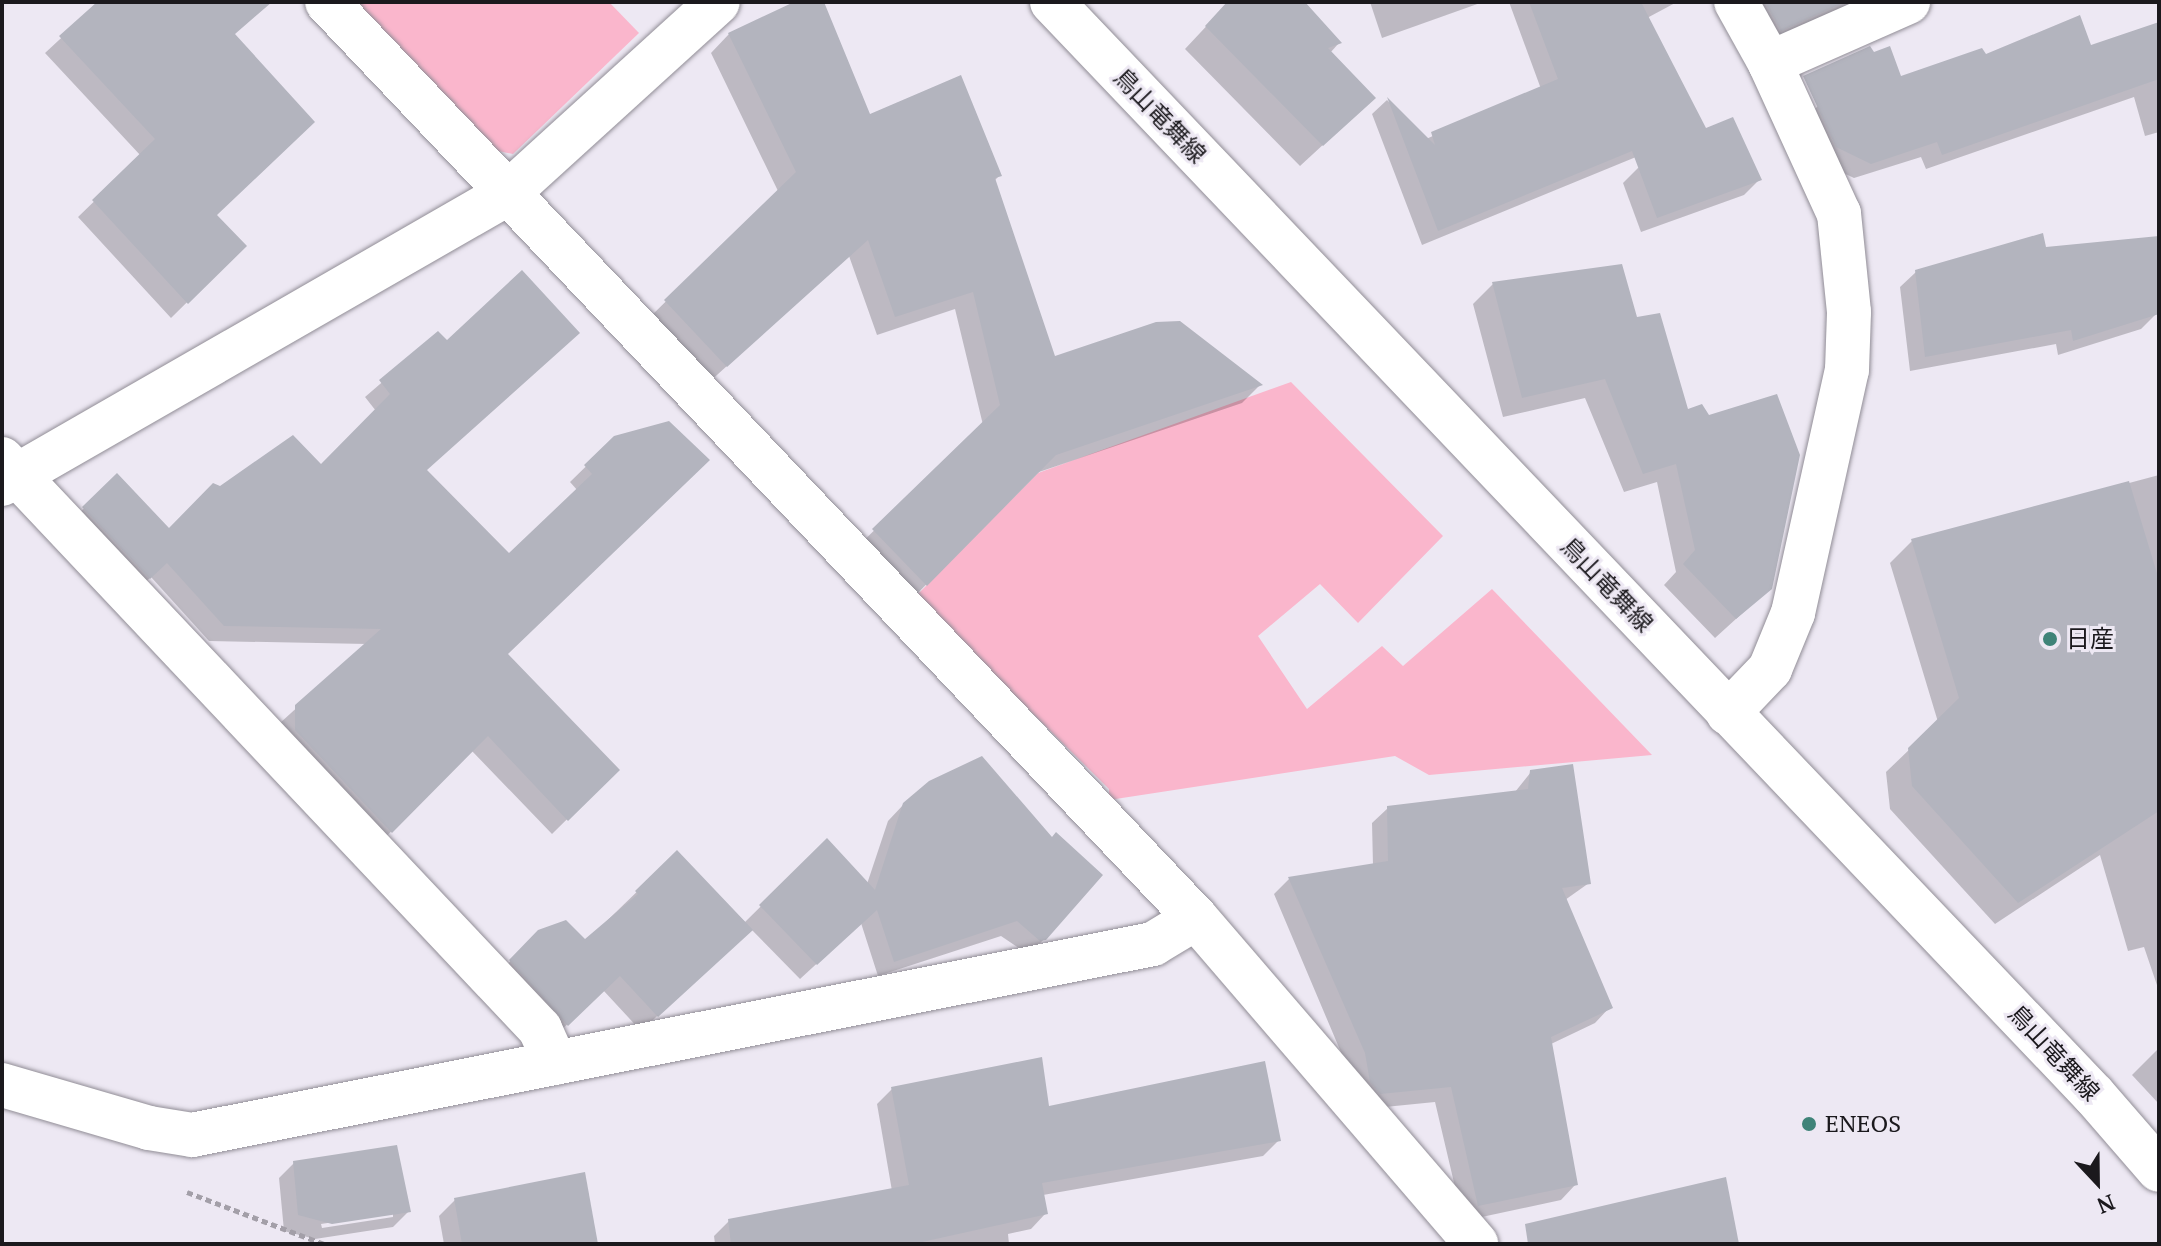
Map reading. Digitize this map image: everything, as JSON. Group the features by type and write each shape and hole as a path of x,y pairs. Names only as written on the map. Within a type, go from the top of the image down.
{"street":[{"path":"327,2 1196,918 1476,1244"},
{"path":"555,1063 540,1029 7,473 507,194 718,2"},
{"name":"鳥山竜舞線","path":"1052,2 2094,1095 2159,1170"},
{"path":"1728,713 1770,669 1783,643 1847,370 1847,262 1839,214 1770,63 1736,2"},
{"path":"1770,63 1908,2"},
{"path":"2,1085 149,1128 192,1135 1153,944 1196,918"}],"shaded area":[{"path":"350,2 609,2 639,33 513,154 489,149"},
{"path":"1291,382 1443,536 1358,623 1320,584 1258,636 1307,709 1382,646 1403,666 1492,589 1652,755 1429,775 1395,756 1109,800 1109,789 915,597 1038,473"}],"building":[{"path":"97,2 272,2 235,34 315,122 217,215 247,246 188,304 92,200 155,139 59,36"},
{"path":"794,2 824,2 870,114 961,75 1002,176 995,178 1055,356 1156,322 1180,321 1263,385 1056,455 927,586 872,529 1000,405 973,292 895,317 868,240 727,367 664,300 796,172 728,33"},
{"path":"1227,2 1305,2 1342,43 1328,48 1376,98 1323,146 1205,26"},
{"path":"1529,2 1641,2 1706,128 1733,117 1762,180 1657,218 1632,151 1438,231 1387,97 1435,145 1431,132 1558,79"},
{"path":"1765,2 1845,2 1781,31"},
{"path":"2080,15 2091,45 2159,22 2159,79 1942,155 1937,142 1871,164 1836,147 1803,76 1870,46 1874,52 1890,46 1901,76 1982,48 1986,54"},
{"path":"2043,233 2046,247 2159,236 2159,314 2073,341 2071,330 1925,357 1915,270"},
{"path":"1622,264 1637,317 1660,313 1688,409 1702,404 1709,415 1777,394 1800,455 1772,589 1736,619 1683,564 1695,550 1676,464 1643,474 1605,379 1522,398 1492,282"},
{"path":"522,270 580,333 427,470 509,553 592,474 584,465 614,436 669,421 710,460 508,654 620,770 568,821 488,736 392,833 295,730 295,705 381,629 224,626 167,563 150,579 82,507 117,473 169,528 213,483 220,486 293,435 321,464 390,394 379,380 438,331 447,340"},
{"name":"日産","path":"2129,481 2159,580 2159,811 2018,903 1912,786 1908,748 1959,698 1911,539"},
{"path":"982,756 1052,837 1056,832 1103,875 1046,940 1040,941 1017,921 894,962 877,910 817,965 759,905 827,838 875,890 903,803 929,781"},
{"path":"1573,764 1591,884 1562,888 1613,1008 1551,1037 1578,1185 1478,1206 1451,1087 1380,1094 1370,1082 1365,1053 1288,877 1388,861 1387,806 1528,789 1530,770"},
{"path":"677,850 753,930 658,1017 620,976 568,1026 509,960 538,930 566,920 585,939 638,894 635,891"},
{"path":"1042,1057 1049,1106 1265,1061 1281,1141 1042,1183 1048,1214 913,1244 731,1244 728,1219 909,1185 891,1087"},
{"path":"397,1145 411,1212 332,1224 298,1215 293,1161"},
{"path":"585,1172 598,1244 462,1244 454,1198"},
{"path":"1726,1177 1739,1244 1528,1244 1525,1224"}],"place":[{"name":"日産","path":"2050,639"},
{"name":"ENEOS","path":"1809,1124"}]}
